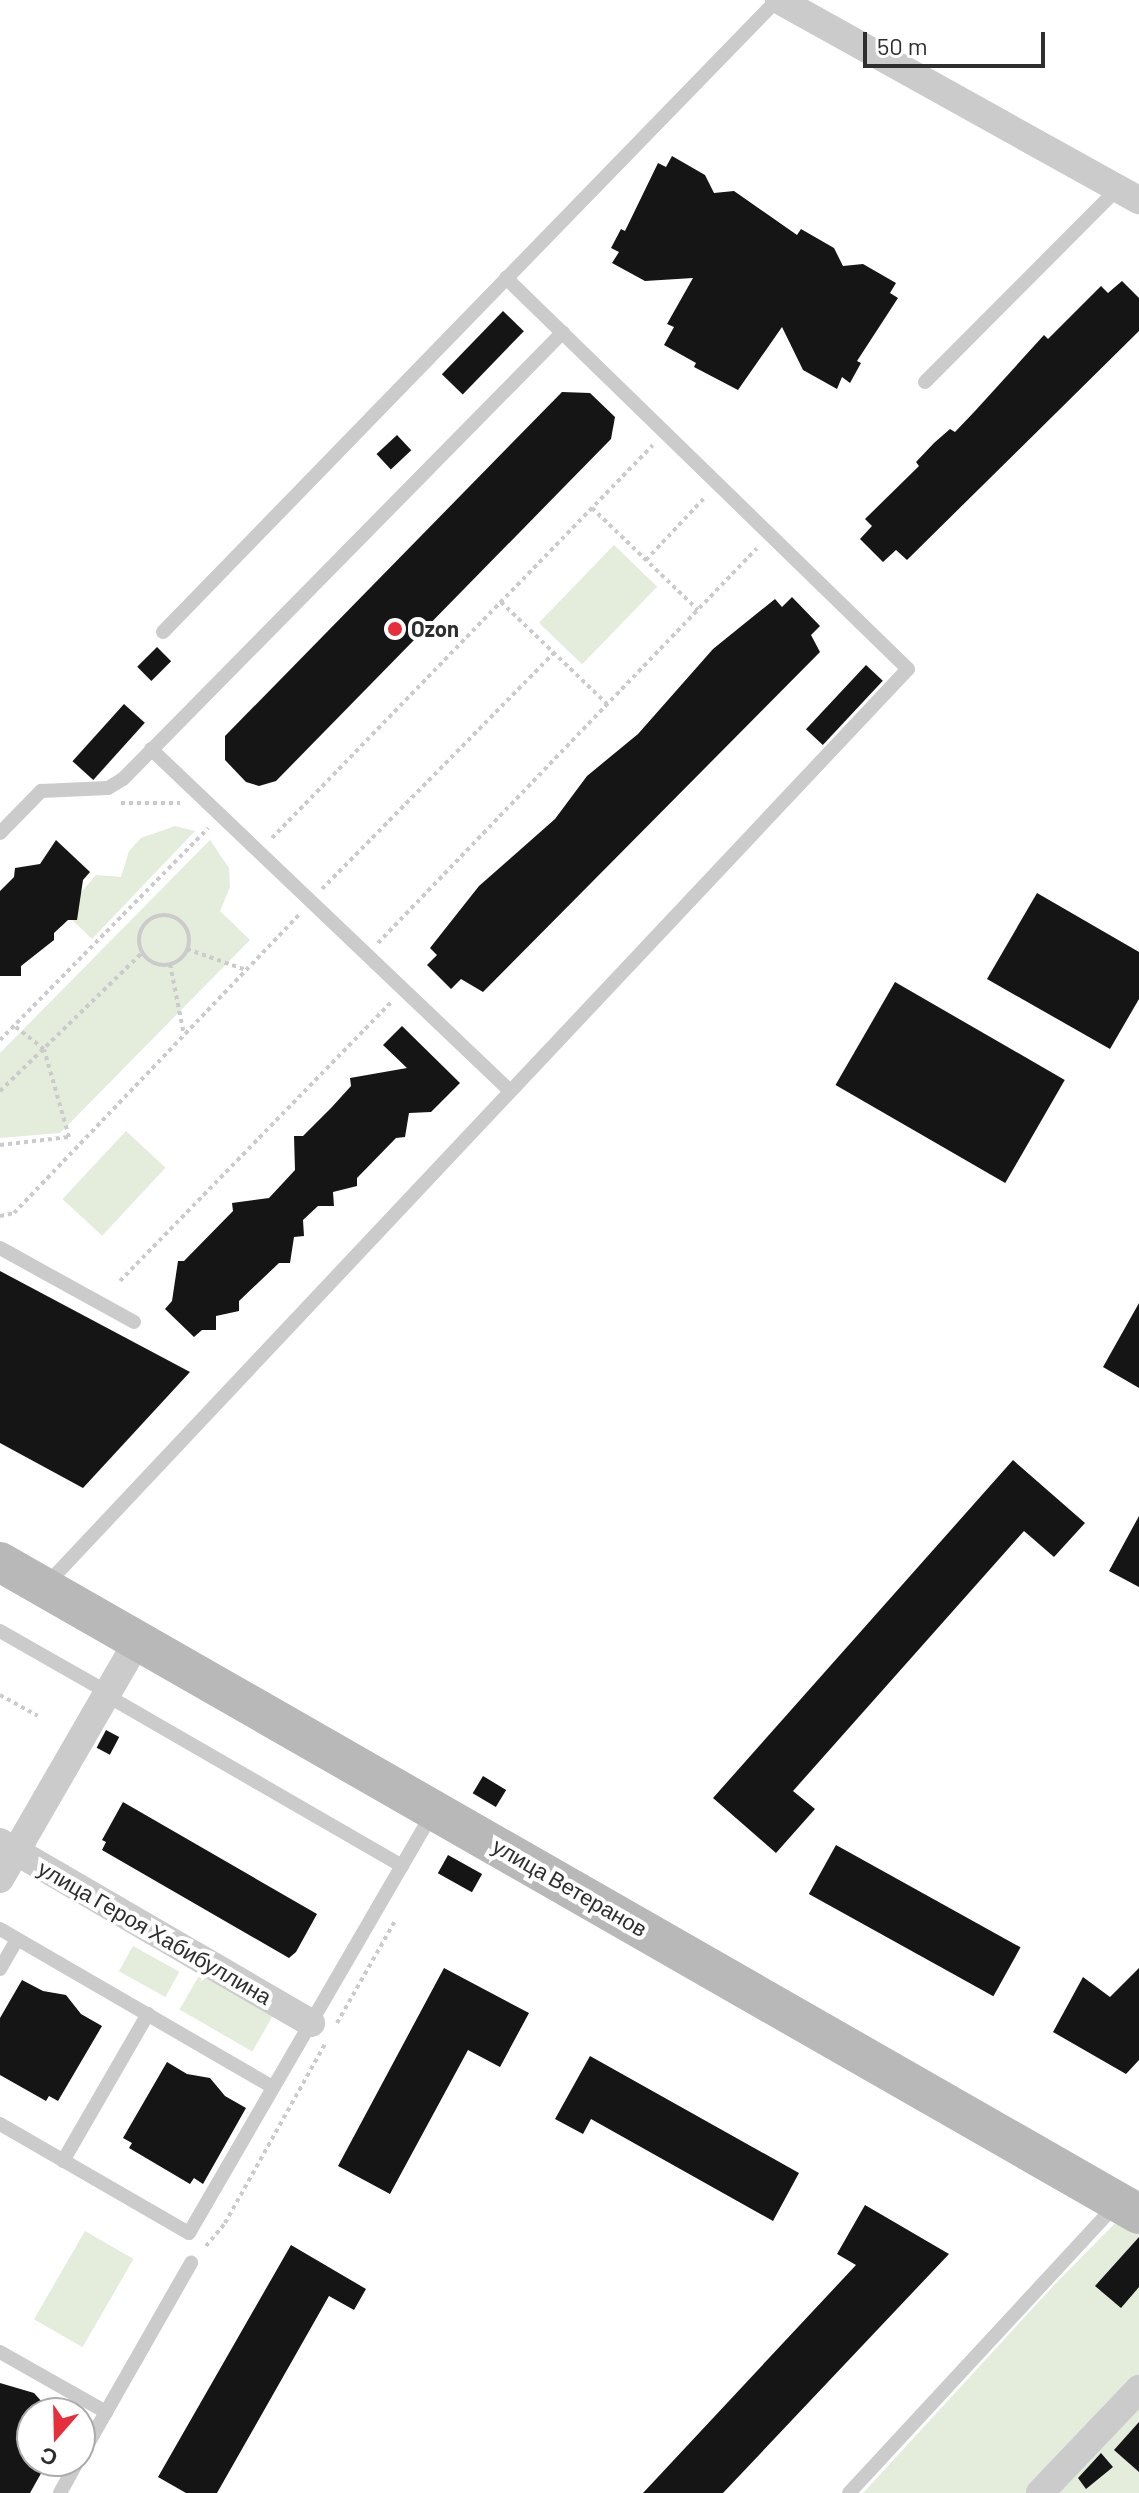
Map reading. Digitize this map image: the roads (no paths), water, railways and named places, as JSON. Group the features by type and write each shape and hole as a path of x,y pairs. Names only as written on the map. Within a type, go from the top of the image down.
{"street":[{"path":"785,1 1128,194"},
{"name":"улица Ветеранов","path":"0,1562 432,1814 1127,2212"},
{"name":"улица Ветеранов","path":"0,1574 432,1814"},
{"path":"0,1879 8,1847 133,1649"},
{"name":"улица Героя Хабибуллина","path":"8,1847 324,2031"},
{"path":"1040,2493 1139,2389"}],"lane":[{"path":"163,632 506,278 785,1"},
{"path":"925,382 1128,194"},
{"path":"45,1586 508,1089 908,669 506,278"},
{"path":"0,833 41,791 108,788 151,749 563,332"},
{"path":"151,749 508,1089"},
{"path":"0,1248 134,1322"},
{"path":"0,1631 402,1866"},
{"path":"0,2124 189,2233 273,2087 324,2031 402,1866 432,1814"},
{"path":"0,1929 273,2087"},
{"path":"0,1969 17,1939"},
{"path":"63,2161 148,2014"},
{"path":"849,2493 1127,2212"},
{"path":"96,2429 191,2263"},
{"path":"0,2352 106,2412"}],"place":[{"name":"Ozon","path":"395,629"}]}
